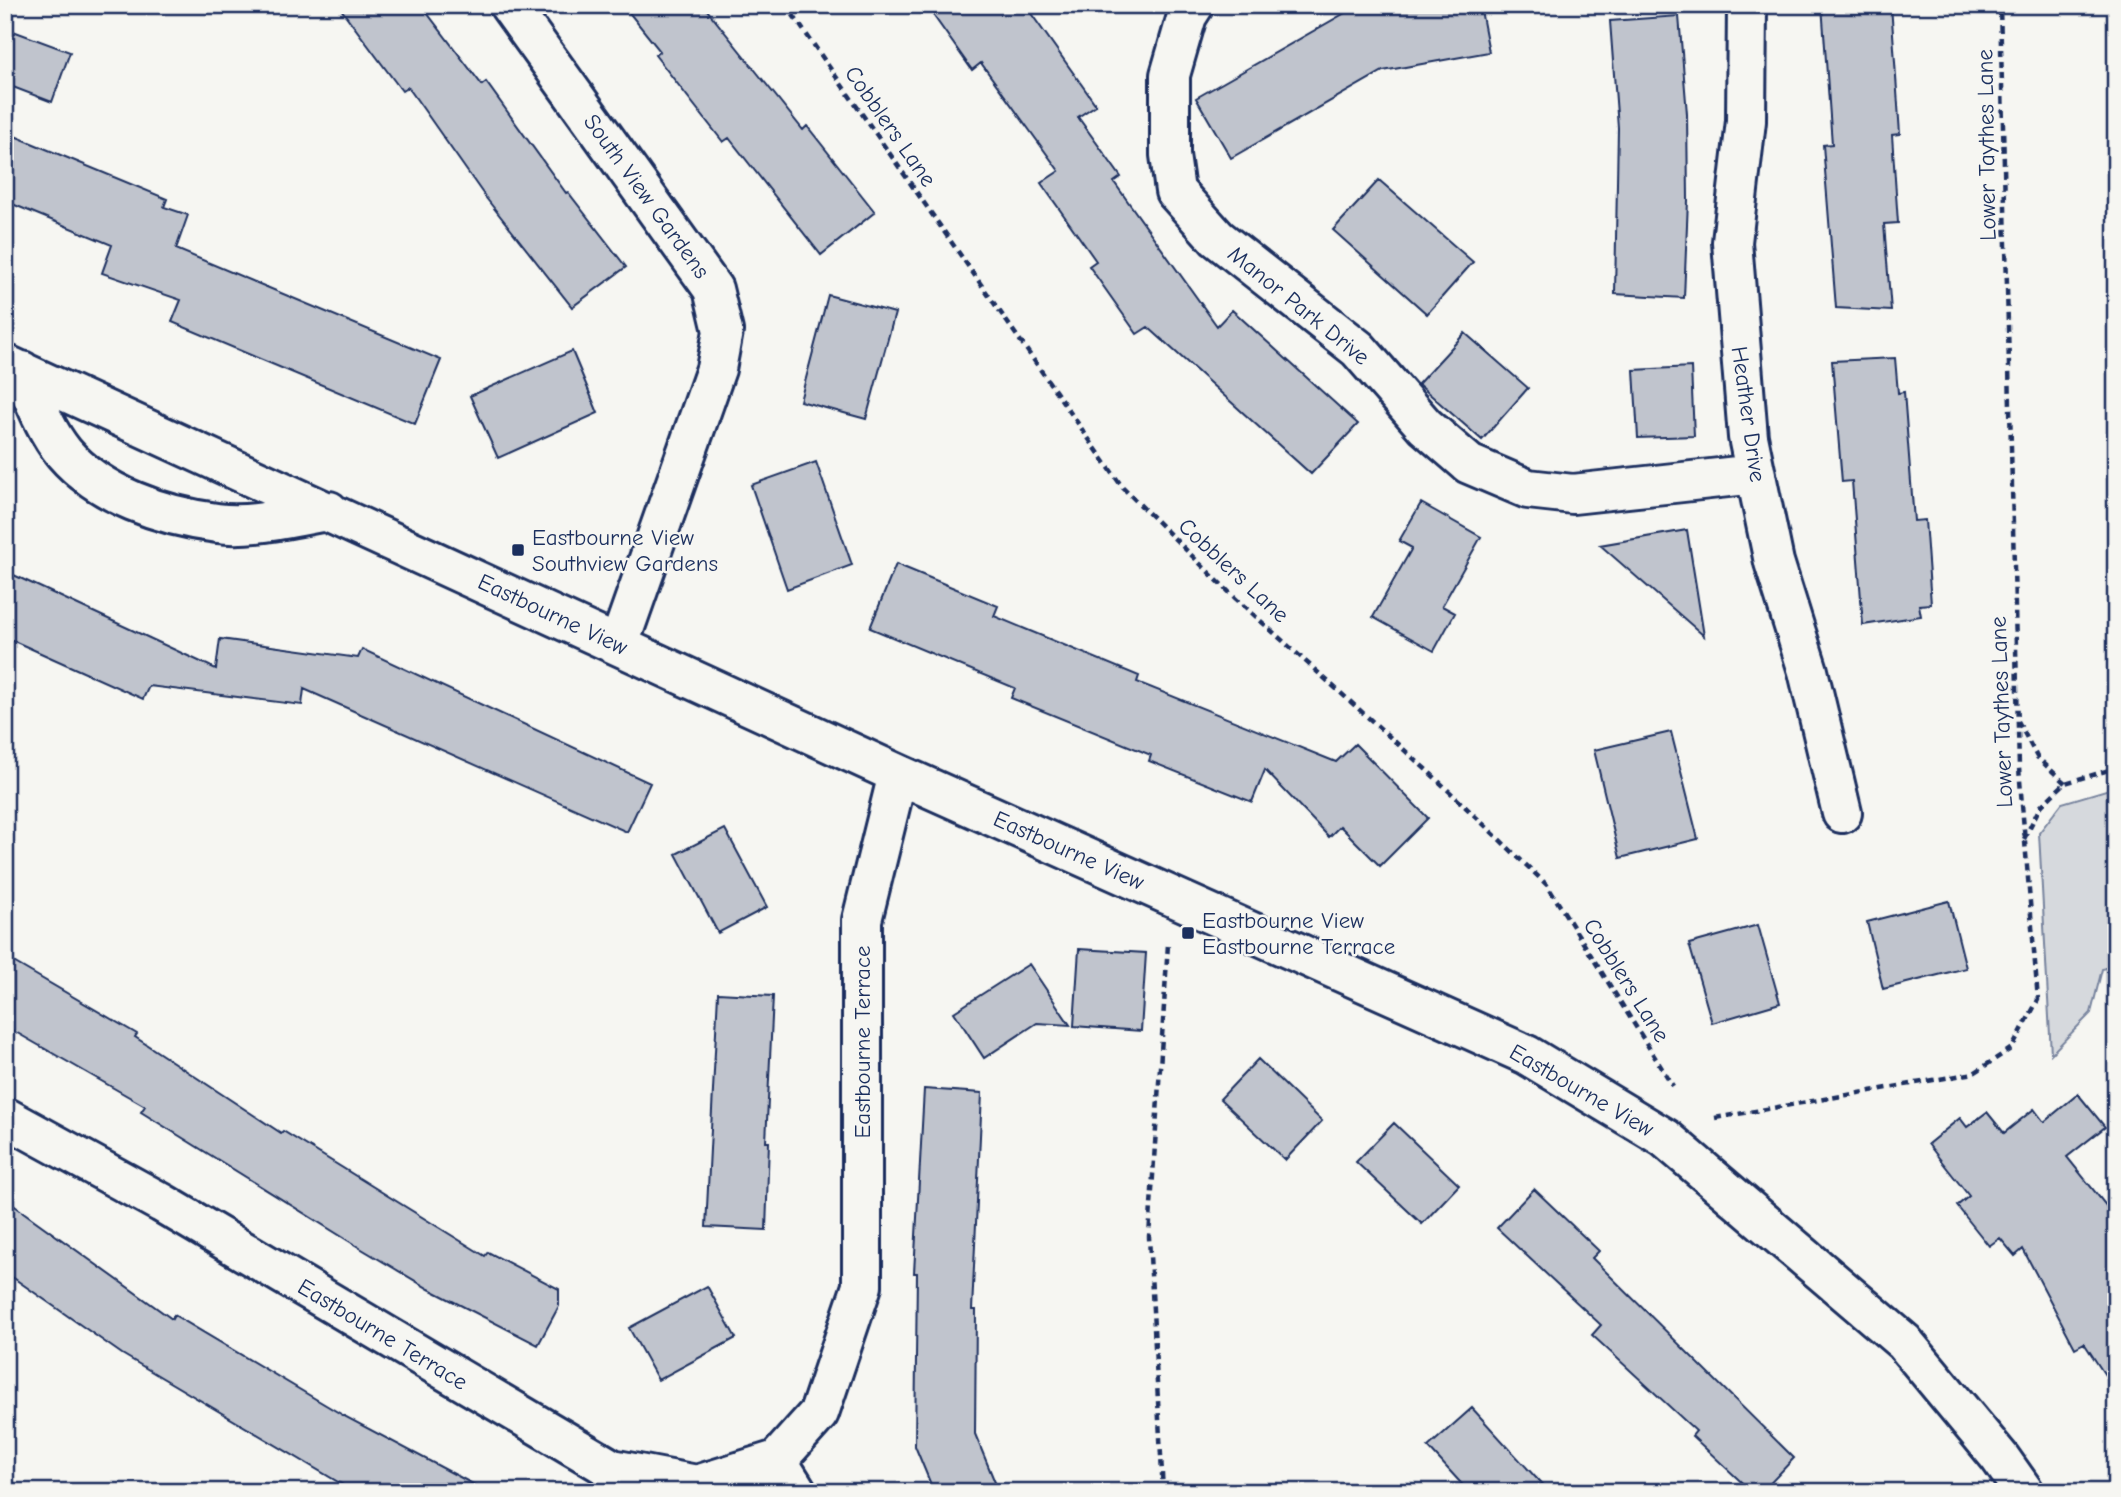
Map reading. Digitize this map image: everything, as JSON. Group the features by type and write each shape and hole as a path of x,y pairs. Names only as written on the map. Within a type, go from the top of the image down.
{"street":[{"name":"South View Gardens","path":"509,5 713,289 723,331 716,369 619,644"},
{"name":"Heather Drive","path":"1747,5 1746,121 1732,242 1740,359 1756,474 1774,562 1808,671 1842,813"},
{"name":"Manor Park Drive","path":"1182,9 1170,75 1170,155 1175,191 1217,238 1359,349 1425,426 1469,464 1528,489 1573,495 1756,474"},
{"name":"Eastbourne View","path":"14,368 898,774 1527,1055 1665,1138 1904,1342 2000,1458 2024,1492"},
{"path":"14,368 63,452 97,485 152,507 218,523 329,511"},
{"name":"Eastbourne Terrace","path":"5,1117 162,1203 612,1469 697,1485 777,1460 820,1413 862,1286 862,920 898,774"},
{"path":"777,1460 797,1492"}],"path":[{"name":"Cobblers Lane","path":"786,5 1123,488 1234,597 1432,774 1547,885 1676,1090"},
{"name":"Lower Taythes Lane","path":"1665,1138 1711,1118 1974,1073 2012,1048 2038,1000 2024,840 2018,720 2000,5"},
{"path":"2018,720 2037,757 2065,783"},
{"path":"2024,840 2040,807 2065,783 2116,768"},
{"path":"1163,1492 1149,1237 1169,895"}],"shaded area":[{"path":"2116,787 2116,966 2102,969 2091,1013 2051,1054 2039,833 2062,803"}],"building":[{"path":"338,5 421,5 482,85 486,82 566,193 568,192 626,267 572,307 486,198 408,87 402,91"},
{"path":"623,5 703,5 803,130 807,126 875,212 821,255 729,138 723,142 655,55 660,51"},
{"path":"926,5 1025,5 1096,105 1078,117 1121,177 1114,182 1217,326 1232,310 1358,424 1311,474 1148,327 1137,334 1089,266 1096,261 1041,183 1059,171 981,63 972,70"},
{"path":"1359,5 1480,5 1489,52 1383,71 1231,158 1196,98"},
{"path":"1822,5 1891,5 1900,134 1892,135 1898,223 1884,224 1891,311 1836,308 1823,145 1832,144"},
{"path":"1679,16 1687,114 1688,200 1684,298 1615,294 1618,128 1610,21"},
{"path":"5,28 70,52 52,102 5,84"},
{"path":"5,132 167,199 164,207 188,215 176,249 441,360 415,424 172,322 181,300 102,273 112,245 5,201"},
{"path":"1379,180 1473,262 1427,314 1333,230"},
{"path":"828,295 895,313 866,419 800,401"},
{"path":"1465,333 1528,388 1482,440 1418,384"},
{"path":"572,351 598,413 498,458 470,396"},
{"path":"1895,358 1898,393 1904,392 1914,521 1925,520 1931,604 1919,605 1921,616 1863,625 1852,481 1842,482 1832,361"},
{"path":"1691,367 1694,436 1638,438 1634,370"},
{"path":"816,462 852,565 787,589 751,485"},
{"path":"1421,503 1481,537 1442,606 1455,613 1434,651 1373,617 1412,548 1399,541"},
{"path":"1687,530 1704,636 1600,545"},
{"path":"896,564 998,606 994,616 1139,676 1137,682 1336,762 1355,744 1428,818 1380,866 1340,826 1329,837 1265,770 1252,802 1149,761 1151,755 1011,698 1015,688 870,628"},
{"path":"5,571 216,669 220,639 358,658 362,649 650,783 627,832 304,689 302,705 149,686 143,699 5,637"},
{"path":"1671,732 1698,839 1620,858 1594,750"},
{"path":"725,829 767,907 718,933 676,854"},
{"path":"1949,901 1966,968 1883,989 1867,922"},
{"path":"1758,925 1780,1003 1712,1023 1689,944"},
{"path":"1079,949 1146,953 1141,1031 1074,1026"},
{"path":"5,957 137,1034 135,1037 281,1133 283,1131 485,1256 488,1252 559,1289 559,1306 538,1345 429,1289 360,1248 141,1112 145,1106 5,1026"},
{"path":"1029,964 1070,1025 1037,1023 984,1058 954,1012"},
{"path":"718,993 773,996 766,1142 769,1142 766,1230 706,1227"},
{"path":"1258,1059 1322,1121 1285,1160 1220,1099"},
{"path":"924,1089 982,1093 972,1310 976,1310 975,1434 999,1492 934,1492 915,1446 917,1273 914,1273"},
{"path":"2078,1094 2105,1127 2067,1157 2116,1218 2116,1392 2084,1343 2075,1348 2023,1249 2015,1256 2000,1238 1989,1246 1957,1206 1969,1196 1928,1144 1960,1118 1967,1127 1987,1112 2004,1133 2034,1109 2044,1122"},
{"path":"1394,1123 1459,1185 1422,1224 1356,1162"},
{"path":"1534,1189 1599,1251 1592,1258 1794,1458 1762,1492 1752,1492 1692,1436 1696,1431 1592,1335 1601,1325 1497,1228"},
{"path":"5,1199 172,1319 174,1315 346,1417 488,1492 355,1492 122,1354 5,1272"},
{"path":"707,1286 736,1338 658,1380 629,1328"},
{"path":"1472,1408 1549,1492 1469,1492 1428,1447"}],"place":[{"name":"Eastbourne View Southview Gardens","path":"518,550"},
{"name":"Eastbourne View Eastbourne Terrace","path":"1188,933"}]}
